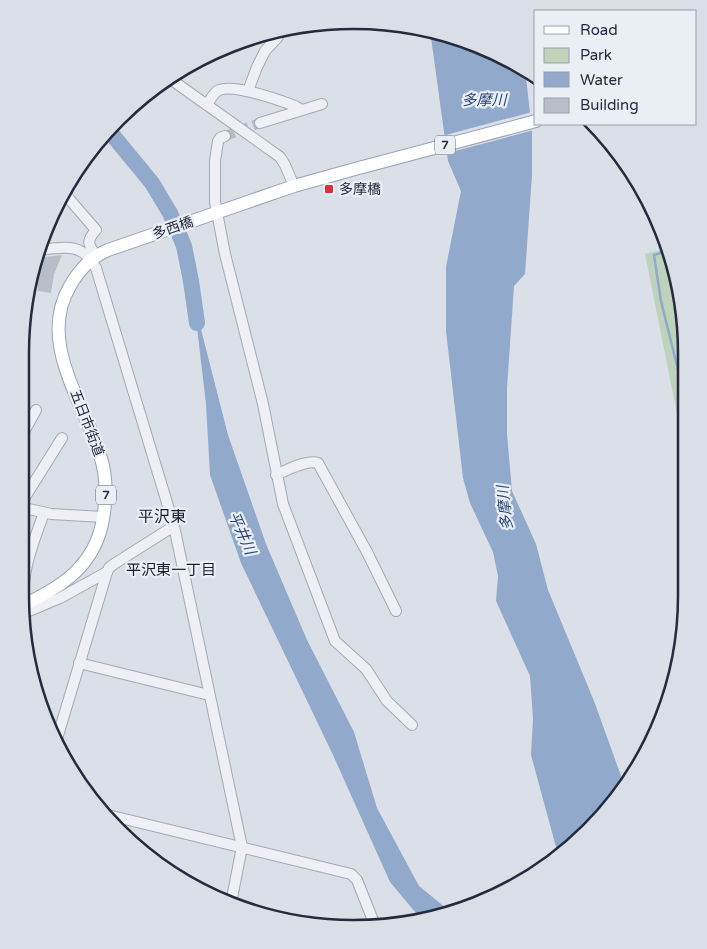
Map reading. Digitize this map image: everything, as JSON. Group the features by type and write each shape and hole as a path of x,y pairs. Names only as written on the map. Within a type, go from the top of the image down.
{"main road":[{"name":"7","path":"215,214 294,186 534,122"},
{"name":"多西橋","path":"133,242 215,214"},
{"name":"五日市街道","path":"29,604 57,588 77,572 88,558 95,544 106,501 106,485 102,463 64,364 59,344 58,327 62,302 67,290 81,270 94,258 108,250 133,242"}],"street":[{"path":"248,91 265,51 277,38"},
{"path":"175,82 280,157 294,186"},
{"path":"207,105 216,91 221,89 248,91 302,110"},
{"path":"260,123 322,104"},
{"path":"221,138 215,161 215,214 263,404 283,504 335,641 366,669 386,701 412,725"},
{"path":"69,198 96,230 89,239 89,245 174,526 242,847 232,897"},
{"path":"46,250 70,248 94,258"},
{"path":"29,422 36,410"},
{"path":"29,491 62,438"},
{"path":"276,475 307,463 318,463 367,552 396,611"},
{"path":"29,508 60,515 103,518"},
{"path":"29,556 44,512"},
{"path":"59,732 109,568 174,526"},
{"path":"29,606 60,598 107,572"},
{"path":"80,663 209,695"},
{"path":"116,817 353,875 357,880 373,920"}],"green space":[{"path":"661,250 672,290 678,332 678,418 676,409 645,254"}],"water":[{"name":"多摩川","path":"431,38 478,53 526,78 532,131 532,175 525,274 514,286 507,388 507,434 512,491 536,544 548,590 594,701 622,779 598,810 556,849 531,755 533,719 530,676 496,601 498,576 493,552 470,503 463,478 446,331 446,267 461,191 448,161"},
{"path":"194,302 228,435 266,544 307,640 354,732 377,808 419,886 445,907 417,914 390,882 333,755 241,563 210,475 206,404"}],"pier":[{"path":"532,112 534,130 444,154 442,136"}],"building":[{"path":"62,255 54,274 51,293 38,291 37,281 44,257"}],"waterway":[{"name":"平井川","path":"113,135 152,183 170,213 184,246 197,323"},
{"path":"662,253 654,255 661,301 678,370"}],"tunnel":[{"path":"225,136 260,123"}],"place":[{"name":"多摩橋","path":"329,189"}],"district":[{"name":"平沢東","path":"162,517"},
{"name":"平沢東一丁目","path":"171,570"}]}
